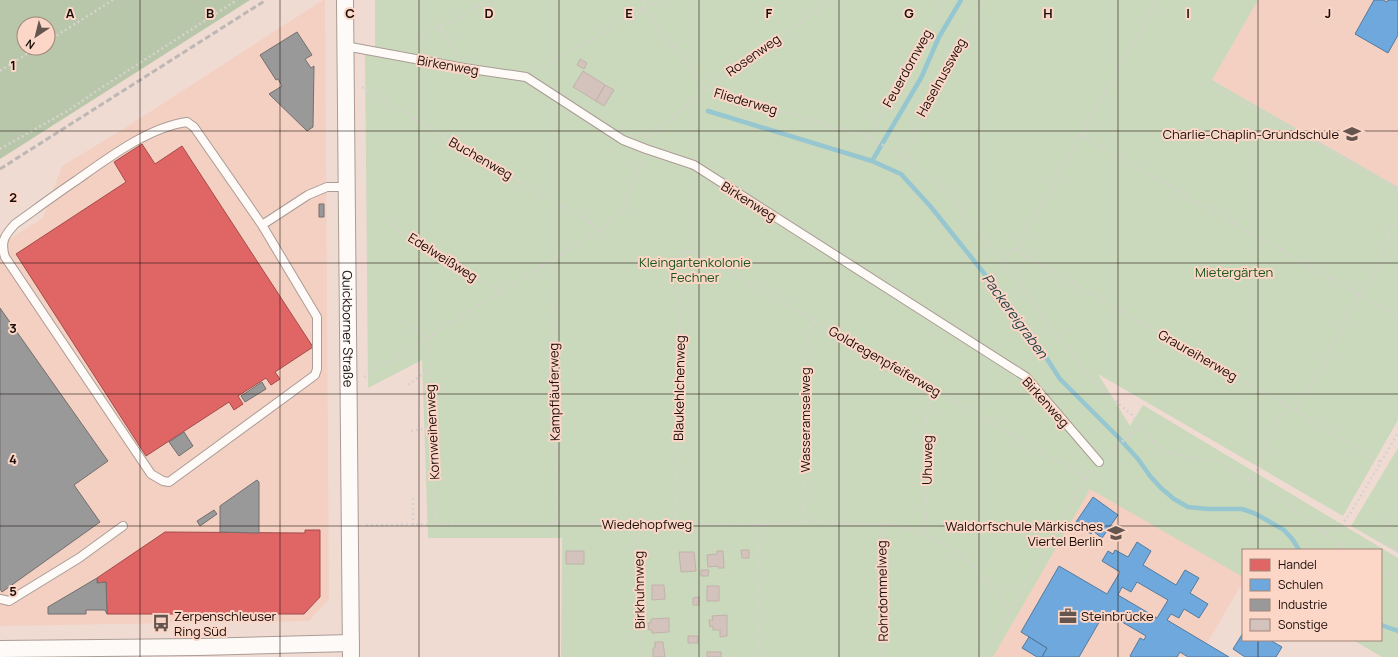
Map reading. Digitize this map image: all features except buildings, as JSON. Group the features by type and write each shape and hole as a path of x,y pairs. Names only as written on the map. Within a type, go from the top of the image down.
{"street":[{"name":"Quickborner Straße","path":"345,0 351,650"},
{"path":"0,649 199,652 351,650"}],"lane":[{"name":"Birkenweg","path":"345,46 464,68 526,77 623,140 694,165 1026,377 1099,462"},
{"path":"187,122 194,127 262,224 317,317 317,369 315,375 169,482 163,481 151,474 5,256 2,248 5,235 15,224 109,158 139,139 175,124 187,122"},
{"path":"262,224 308,195 327,187 346,187"},
{"path":"0,600 9,601 79,558 124,526"}],"path":[{"path":"56,36 113,0"},
{"path":"0,149 69,110 237,0"},
{"path":"420,37 491,0"},
{"path":"644,0 644,8"},
{"path":"526,77 659,0"},
{"name":"Rosenweg","path":"364,377 601,229 624,210 649,139 705,89 832,0"},
{"name":"Feuerdornweg","path":"869,137 945,0"},
{"name":"Haselnussweg","path":"904,157 912,139 920,112 984,0"},
{"path":"1002,264 1010,250 1015,250 1158,0"},
{"name":"Fliederweg","path":"644,8 705,89 869,137 904,157 946,192 970,220 1093,382 1132,415 1148,437 1165,450 1179,456 1217,461 1253,480 1347,549"},
{"path":"440,26 464,68"},
{"path":"0,71 23,56"},
{"path":"1213,85 1398,189"},
{"name":"Buchenweg","path":"362,87 601,229"},
{"path":"1080,135 1398,317"},
{"path":"1296,411 1360,294 1383,258 1390,230 1398,219"},
{"name":"Edelweißweg","path":"386,221 500,292"},
{"name":"Graureiherweg","path":"1015,250 1296,411 1381,462"},
{"name":"Goldregenpfeiferweg","path":"681,251 698,253 814,321 934,388 1086,478"},
{"name":"Blaukehlchenweg","path":"676,524 681,251"},
{"name":"Kampfläuferweg","path":"552,260 556,524"},
{"name":"Wasseramselweg","path":"806,522 804,510 805,345 809,330 814,321"},
{"path":"403,322 428,338"},
{"name":"Kornweihenweg","path":"428,338 436,525"},
{"path":"408,385 429,370"},
{"name":"Uhuweg","path":"926,534 927,415 930,398 934,388"},
{"path":"1253,480 1272,429 1288,407"},
{"path":"411,431 432,427"},
{"path":"1115,448 1130,435 1142,428"},
{"path":"1322,532 1338,529 1350,514 1398,433"},
{"path":"981,657 1009,613 1086,478 1099,462"},
{"path":"413,495 413,525"},
{"path":"1398,506 1378,540 1398,551"},
{"name":"Wiedehopfweg","path":"366,525 639,523 759,525 806,522 881,525 898,524 926,534 944,543 973,566 999,597 1009,613"},
{"name":"Birkhuhnweg","path":"639,523 640,657"},
{"path":"759,525 760,657"},
{"name":"Rohrdommelweg","path":"881,525 882,657"},
{"path":"1382,571 1398,579"}],"shaded area":[{"path":"325,0 329,599 309,621 0,626 0,245 43,218 62,166 125,128"},
{"name":"Charlie-Chaplin-Grundschule","path":"1258,0 1398,0 1398,187 1212,80"},
{"name":"Waldorfschule Märkisches Viertel Berlin","path":"1090,488 1242,576 1242,584 1199,657 993,657"}],"green space":[{"path":"0,0 250,0 0,159"},
{"name":"Kleingartenkolonie Fechner","path":"375,0 1258,0 1212,80 1398,187 1398,420 1343,516 1098,374 1130,426 1143,405 1398,558 1398,657 1382,657 1355,641 1382,641 1382,549 1242,549 1242,576 1090,489 993,657 561,657 562,538 428,538 422,360 368,388 365,48 375,46"},
{"path":"1398,448 1398,553 1351,526"}],"waterway":[{"path":"872,161 921,78 939,37 961,0"},
{"name":"Packereigraben","path":"708,111 872,161 901,174 931,207 1003,297 1022,322 1027,333 1042,351 1060,379 1119,438 1161,488 1174,499 1188,507 1208,509 1242,509 1254,513 1284,530 1298,549"},
{"name":"Packereigraben","path":"1382,625 1398,631"}],"railway":[{"path":"0,169 266,0"}],"place":[{"name":"Charlie-Chaplin-Grundschule","path":"1352,134"},
{"name":"Waldorfschule Märkisches Viertel Berlin","path":"1116,533"},
{"name":"Steinbrücke","path":"1068,616"},
{"name":"Zerpenschleuser Ring Süd","path":"161,623"}],"park label":[{"name":"Mietergärten","path":"1234,272"}]}
